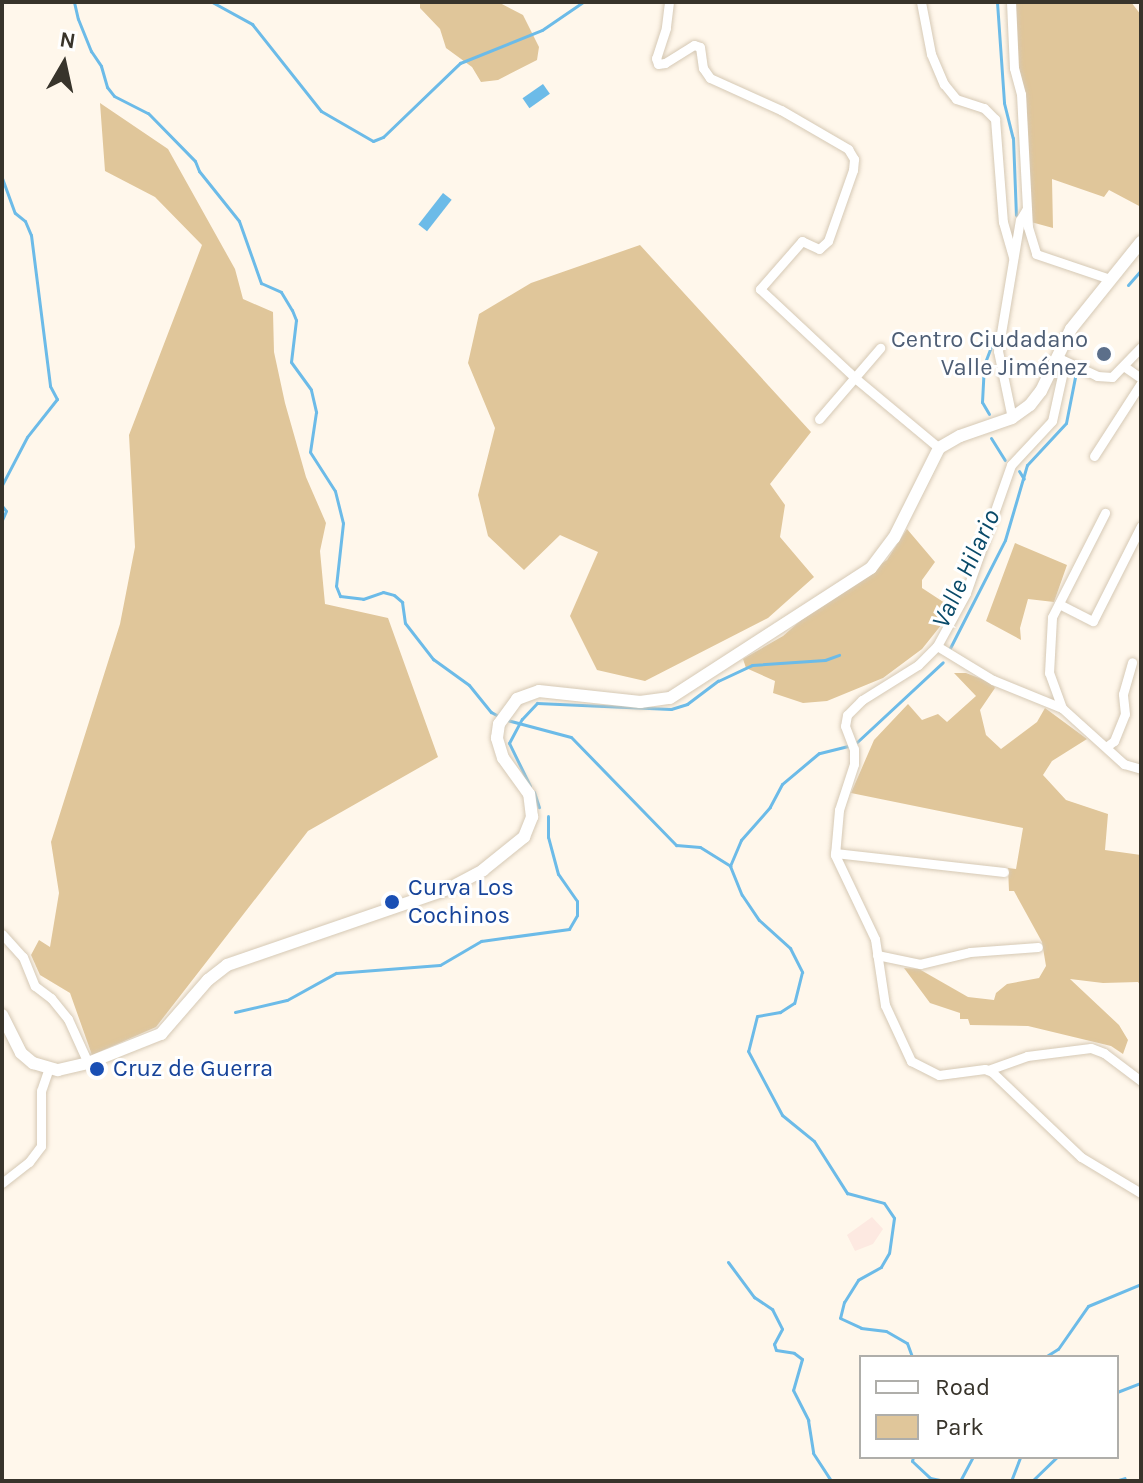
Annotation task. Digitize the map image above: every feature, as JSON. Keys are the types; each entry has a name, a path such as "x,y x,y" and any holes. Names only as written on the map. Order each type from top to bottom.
{"main road":[{"path":"2,1015 27,1059 49,1068 88,1063 161,1034 208,980 227,965 448,889 510,850 527,833 533,812 529,794 501,753 497,738 499,724 517,699 539,691 656,701 684,692 871,568 894,538 939,448 960,436 1012,418 1041,391 1061,359 1071,329 1141,242"}],"street":[{"path":"669,2 666,28 656,58 658,64 694,45 700,47 703,68 710,78 781,110 848,149 854,159 828,241 819,249 802,241 760,289 855,378 939,448"},
{"path":"921,2 931,54 944,84 956,99 984,108 995,119 1003,222 1013,258"},
{"path":"1011,2 1014,68 1021,94 1028,227 1039,257 1110,279"},
{"path":"1012,418 998,351 1020,220 1027,207"},
{"path":"1141,347 1118,374 1104,377 1061,359 1052,421 1011,465 966,593 937,646 918,665 862,700 847,715 845,726 854,749 854,764 839,810 835,853 875,939 885,1005 911,1061 939,1075 988,1070 1027,1056 1091,1048 1104,1053 1141,1081"},
{"path":"819,419 880,348"},
{"path":"1094,456 1141,381 1125,367"},
{"path":"1062,708 1049,673 1048,638 1059,604 1105,513"},
{"path":"1059,604 1093,621 1141,526"},
{"path":"937,646 993,680 1062,708 1124,764 1141,769"},
{"path":"1106,747 1114,741 1125,714 1123,694 1132,662"},
{"path":"835,853 1004,872"},
{"path":"2,934 23,957 29,978 68,1019 88,1063"},
{"path":"877,955 920,964 962,954 1038,947"},
{"path":"2,1183 29,1162 41,1146 41,1091 49,1068"},
{"path":"988,1070 1081,1157 1141,1193"}],"shaded area":[{"path":"872,1217 883,1229 873,1244 855,1251 847,1235"}],"green space":[{"path":"420,2 498,2 523,15 539,47 537,60 498,80 481,82 472,67 446,48 440,29 420,8"},
{"path":"1015,2 1131,2 1141,15 1141,207 1109,190 1104,197 1052,179 1053,228 1031,222 1026,96 1018,65"},
{"path":"100,103 168,149 235,269 243,299 273,312 274,352 285,403 306,477 326,523 320,551 325,604 388,618 438,757 308,831 156,1027 92,1055 70,993 40,975 31,955 39,940 50,947 59,893 51,842 120,624 135,547 129,435 202,245 155,197 105,171"},
{"path":"640,245 811,432 770,484 785,505 780,537 814,577 768,618 645,681 597,670 570,616 598,552 560,535 524,570 488,536 478,495 495,428 468,363 479,314 531,283"},
{"path":"907,529 935,562 922,580 922,588 954,609 922,649 883,678 827,701 803,703 773,693 775,681 746,668 743,659 783,636 815,608 887,560"},
{"path":"1015,543 1067,565 1054,602 1028,599 1020,628 1021,640 986,621"},
{"path":"954,673 966,673 992,683 995,688 980,710 986,735 1001,749 1037,722 1045,708 1087,739 1052,761 1043,775 1066,800 1108,814 1105,850 1141,855 1141,986 1138,982 1103,983 1070,979 1119,1025 1128,1040 1123,1054 1111,1046 1028,1026 970,1025 968,1019 960,1019 960,1013 930,1003 904,968 919,969 968,997 994,1000 996,993 1007,984 1039,978 1046,966 1042,942 1014,891 1009,891 1008,868 1016,869 1023,828 851,793 874,740 908,704 922,720 938,714 947,722 976,696"}],"water":[{"path":"543,84 550,94 529,108 523,98"},
{"path":"443,193 452,200 427,231 418,225"}],"waterway":[{"path":"74,2 78,19 101,66 107,87 114,96 148,113 195,161 199,171 239,221 261,283 281,292 292,310 296,320 291,362 311,390 316,412 310,452 335,491 343,523 336,586 340,596 363,599 383,592 394,595 402,602 405,623 433,659 469,685 491,712 500,717"},
{"path":"212,2 252,24 321,111 373,141 383,137 460,63 542,30 583,2"},
{"path":"997,2 1004,103 1013,138 1016,215"},
{"path":"2,178 15,213 25,221 31,235 50,386 57,399 27,437 2,485"},
{"name":"Valle Hilario","path":"1128,285 1141,270"},
{"path":"989,414 982,402 984,365 995,337"},
{"name":"Valle Hilario","path":"949,650 1005,540 1027,465 1066,423 1075,377"},
{"path":"991,438 1005,460"},
{"name":"Valle Hilario","path":"1019,471 1024,479"},
{"path":"2,506 6,511 2,520"},
{"path":"530,786 509,743 522,719 537,703 671,709 687,704 718,681 752,665 825,660 839,655"},
{"name":"Valle Hilario","path":"857,742 943,662"},
{"path":"507,720 571,737 676,845 700,847 730,866"},
{"name":"Valle Hilario","path":"848,746 819,753 782,784 770,807 741,840 730,866 742,895 759,920 790,948 802,972 794,1003 780,1012 757,1016 748,1051 782,1115 814,1141 847,1193 884,1203 894,1218 889,1253 881,1267 858,1280 844,1302 840,1318 861,1328 886,1331 907,1343 911,1355"},
{"path":"534,792 539,807"},
{"path":"235,1012 287,1000 336,973 440,965 481,941 569,929 577,915 577,901 558,874 548,837 548,816"},
{"path":"728,1262 754,1297 772,1309 782,1329 774,1344 776,1350 794,1353 802,1359 793,1390 808,1420 813,1453 831,1481"},
{"path":"1048,1355 1058,1349 1088,1306 1141,1284"},
{"path":"1119,1391 1141,1383"},
{"name":"Valle Hilario","path":"912,1459 930,1478 945,1481"},
{"path":"960,1481 972,1459"},
{"path":"1011,1481 1019,1459"},
{"path":"1032,1481 1055,1459"},
{"path":"1115,1481 1125,1478"}],"place":[{"name":"Centro Ciudadano Valle Jiménez","path":"1104,354"},
{"name":"Curva Los Cochinos","path":"392,902"},
{"name":"Cruz de Guerra","path":"97,1069"}]}
